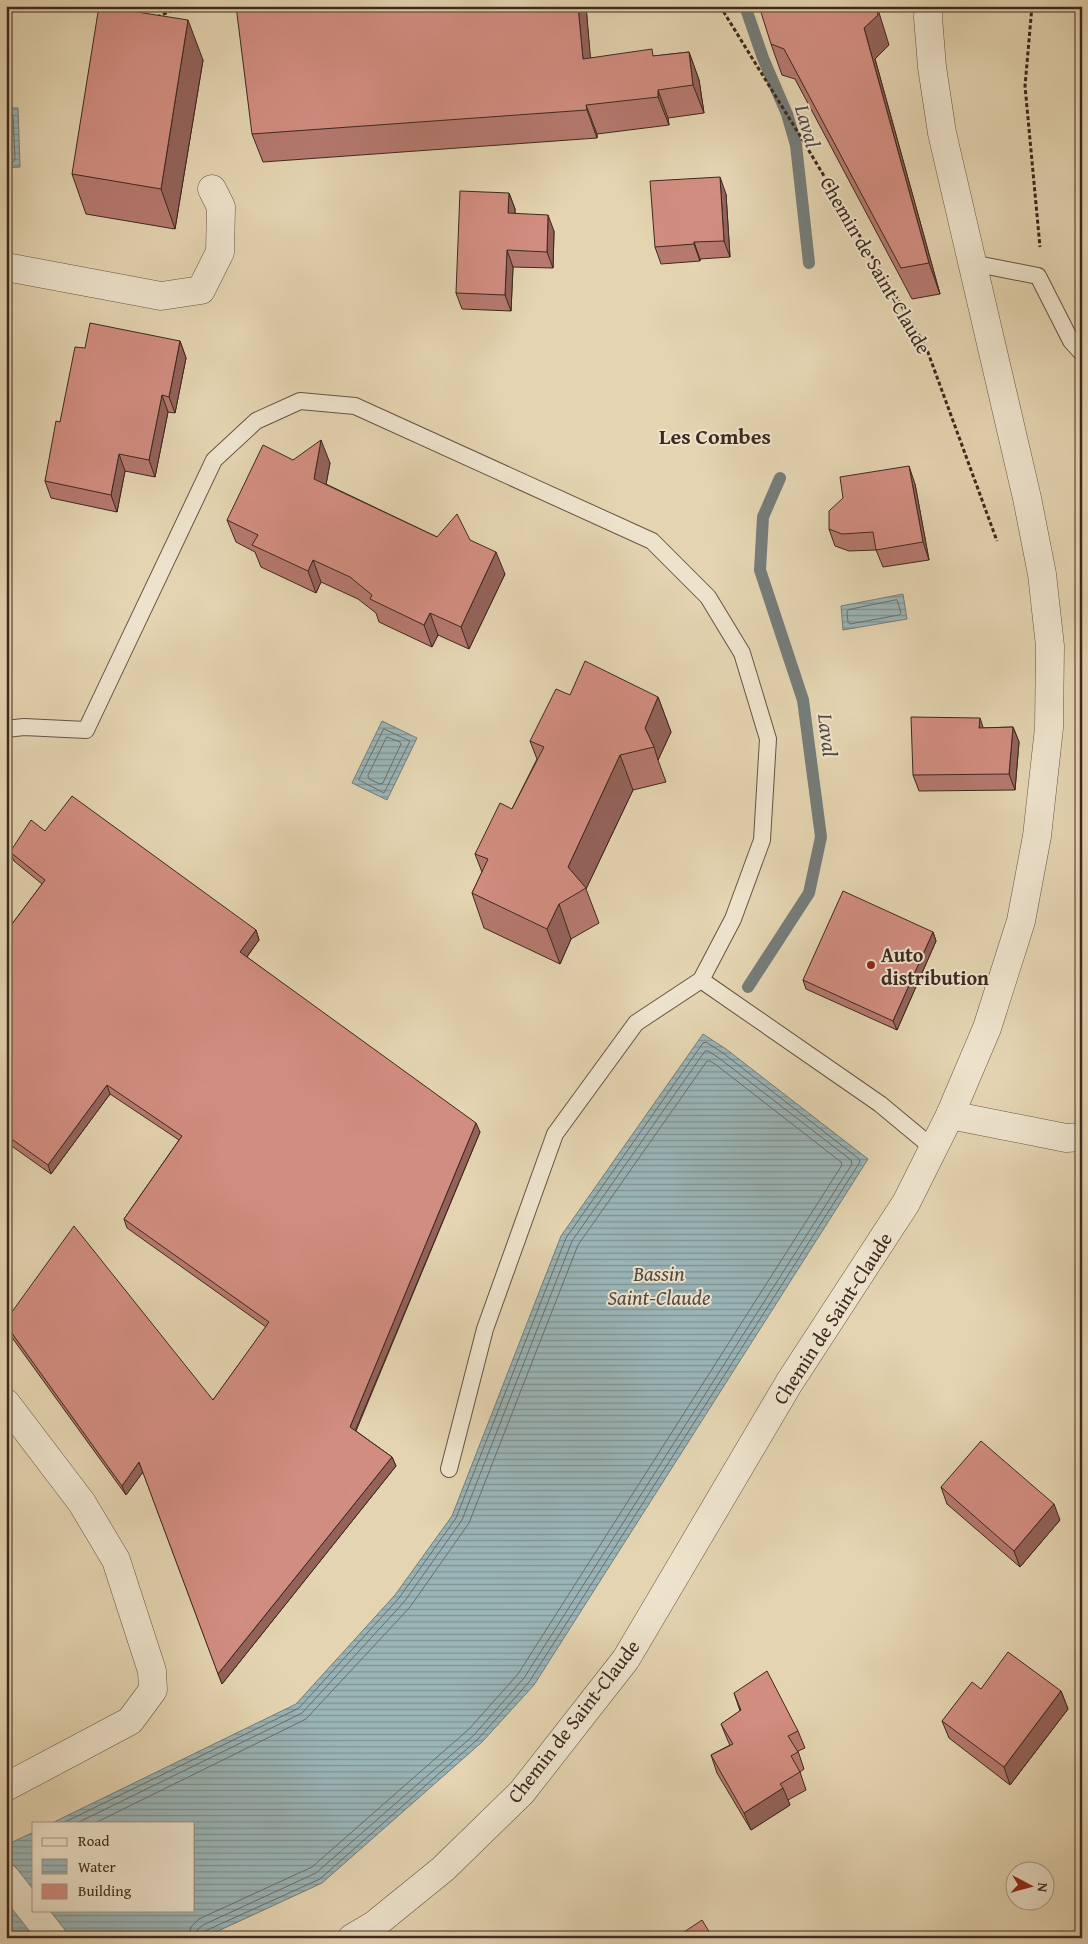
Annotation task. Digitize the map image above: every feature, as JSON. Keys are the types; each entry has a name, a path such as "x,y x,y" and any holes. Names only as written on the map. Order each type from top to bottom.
{"street":[{"name":"Chemin de Saint-Claude","path":"352,1938 374,1925 443,1869 522,1792 626,1659 789,1383 906,1203 950,1115 987,1028 1021,921 1037,836 1049,728 1050,646 1042,574 1027,498 942,133 932,67 928,18 929,6"},
{"path":"6,266 161,296 201,290 220,252 221,207 212,189"},
{"path":"950,1115 1066,1138 1082,1137"},
{"path":"6,1403 82,1503 116,1560 152,1671 153,1690 130,1721 6,1787"},
{"path":"6,1878 32,1911"},
{"path":"33,1912 53,1938"}],"lane":[{"path":"972,263 1038,276 1071,341 1082,353"},
{"path":"6,729 24,727 86,730 214,460 256,421 300,401 355,406 652,542 708,597 742,653 768,740 762,840 733,919 701,980 636,1023 555,1134 485,1329 449,1469"},
{"path":"701,980 880,1104 933,1148"}],"path":[{"path":"156,18 182,6"},
{"name":"Chemin de Saint-Claude","path":"720,6 799,134 926,348 1004,559 1042,574"},
{"path":"1032,6 1025,86 1041,240 1038,276"}],"water":[{"path":"6,108 18,108 20,167 6,168"},
{"path":"903,594 907,619 843,630 841,606"},
{"path":"382,721 417,738 387,800 352,783"},
{"name":"Bassin Saint-Claude","path":"703,1034 726,1049 868,1159 534,1685 482,1742 322,1883 203,1938 6,1938 6,1845 32,1833 32,1912 195,1912 195,1822 54,1822 296,1704 395,1595 452,1516 561,1236"}],"building":[{"path":"99,6 188,20 161,189 72,174"},
{"path":"236,6 578,6 583,59 652,49 653,56 689,52 693,85 658,90 658,97 586,105 587,110 252,134"},
{"path":"759,6 876,6 878,15 864,28 929,263 901,268 784,49 771,44"},
{"path":"720,177 724,241 694,242 694,244 655,247 650,181"},
{"path":"460,191 509,193 508,213 548,215 547,252 507,250 505,295 456,293"},
{"path":"90,323 180,341 169,397 162,395 149,460 119,454 111,495 45,481 56,421 60,422 75,347 85,348"},
{"path":"321,440 314,479 437,537 457,514 470,540 496,552 461,627 430,613 424,625 370,599 372,595 350,577 313,560 308,571 252,545 258,535 227,520 263,445 293,460"},
{"path":"909,466 923,542 876,550 873,532 842,534 829,529 829,511 843,498 840,477"},
{"path":"585,661 658,697 645,728 654,747 620,755 568,867 586,888 559,904 547,929 472,893 488,859 475,854 500,803 512,809 544,747 530,741 556,689 570,695"},
{"path":"911,717 980,718 979,728 1013,727 1009,774 913,775"},
{"path":"72,796 256,930 240,952 476,1123 350,1427 392,1457 218,1674 139,1462 122,1486 6,1325 6,1320 74,1226 213,1400 269,1322 124,1219 182,1136 107,1085 48,1165 6,1135 6,932 45,880 10,852 31,820 45,831"},
{"name":"Auto distribution","path":"843,891 933,932 893,1021 803,980"},
{"path":"981,1441 1054,1504 1014,1551 941,1487"},
{"path":"1008,1652 1061,1691 1004,1767 942,1721 972,1682 981,1689"},
{"path":"767,1671 798,1731 788,1736 798,1752 791,1756 800,1772 780,1784 783,1788 744,1813 711,1755 733,1744 721,1724 741,1710 734,1693"},
{"path":"702,1920 713,1938 675,1938"}],"waterway":[{"name":"Laval","path":"745,6 763,58 787,114 796,145 809,263"},
{"name":"Laval","path":"748,987 809,893 821,837 803,700 760,570 763,517 780,478"}],"place":[{"name":"Auto distribution","path":"871,965"}],"district":[{"name":"Les Combes","path":"715,436"}]}
